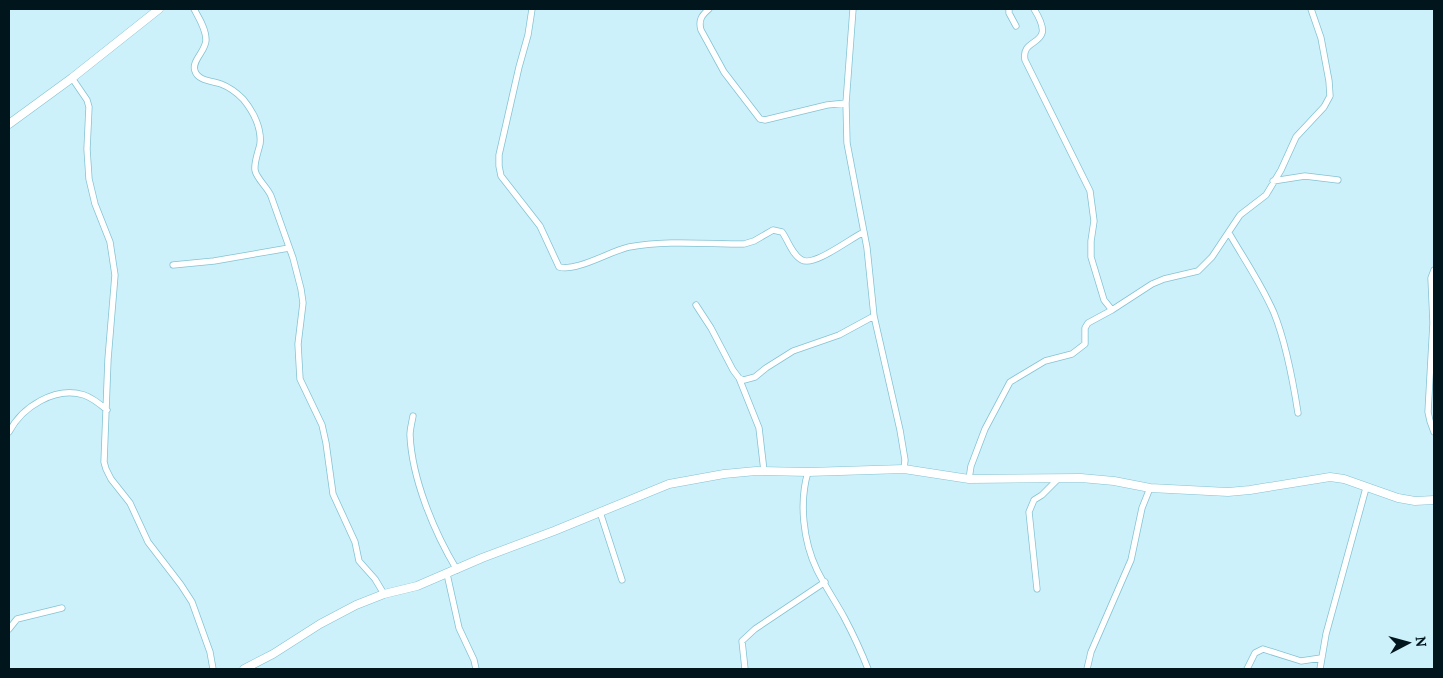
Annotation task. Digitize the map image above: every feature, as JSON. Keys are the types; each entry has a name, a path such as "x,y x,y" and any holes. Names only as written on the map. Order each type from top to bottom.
{"street":[{"path":"9,124 72,78 159,9"},
{"path":"194,9 202,24 206,42 204,50 196,62 195,73 200,78 231,89 243,100 258,126 260,134 255,169 256,175 267,187 271,196 298,274 303,303 298,344 300,379 322,425 333,494 355,542 359,561 375,579 384,594"},
{"path":"532,9 528,35 500,147 499,166 502,176 548,239 559,267 574,266 612,252 650,244 744,244 754,241 773,230 782,232 798,257 806,262 832,251 864,232"},
{"path":"709,9 699,23 701,30 724,72 760,119 765,120 827,105 846,103"},
{"path":"853,9 846,103 848,143 864,232 874,316 900,430 905,460 904,469"},
{"path":"1009,9 1009,13 1016,26"},
{"path":"1034,9 1041,22 1042,34 1039,40 1026,47 1024,53 1025,60 1090,191 1094,221 1091,241 1093,269 1104,300 1112,310"},
{"path":"969,479 971,466 985,429 1010,382 1045,360 1072,354 1081,348 1085,344 1085,328 1088,323 1152,284 1164,279 1198,271 1212,257 1246,209 1266,195 1281,170 1296,137 1324,107 1330,96 1321,38 1311,9"},
{"path":"72,78 90,107 87,148 89,180 110,242 115,275 108,359 104,462 106,469 130,503 148,542 192,602 210,652 213,669"},
{"path":"1273,181 1305,176 1338,180"},
{"path":"1229,233 1274,314 1292,376 1298,413"},
{"path":"173,265 214,261 289,248"},
{"path":"1434,270 1431,278 1433,323 1428,412 1434,432"},
{"path":"696,306 711,328 739,378 760,428 764,471"},
{"path":"739,378 749,380 792,351 839,334 874,316"},
{"path":"9,432 15,423 35,404 49,397 62,394 73,393 83,395 107,410"},
{"path":"413,416 410,434 415,466 426,508 457,570"},
{"path":"244,669 356,605 384,594 417,586 482,558 669,484 724,474 764,471 808,472 904,469 969,479 1081,478 1114,481 1150,488 1228,492 1330,477 1344,479 1398,498 1415,501 1434,500"},
{"path":"808,472 803,489 806,536 810,553 847,623 868,669"},
{"path":"1037,589 1029,512 1034,500 1042,495 1058,479"},
{"path":"1087,669 1091,652 1131,560 1142,508 1150,488"},
{"path":"1320,669 1321,658 1366,488"},
{"path":"600,512 622,580"},
{"path":"447,574 459,628 474,660 476,669"},
{"path":"745,669 742,641 755,629 825,582"},
{"path":"9,629 18,619 62,608"},
{"path":"1247,669 1256,653 1263,649 1301,661 1321,658"}]}
